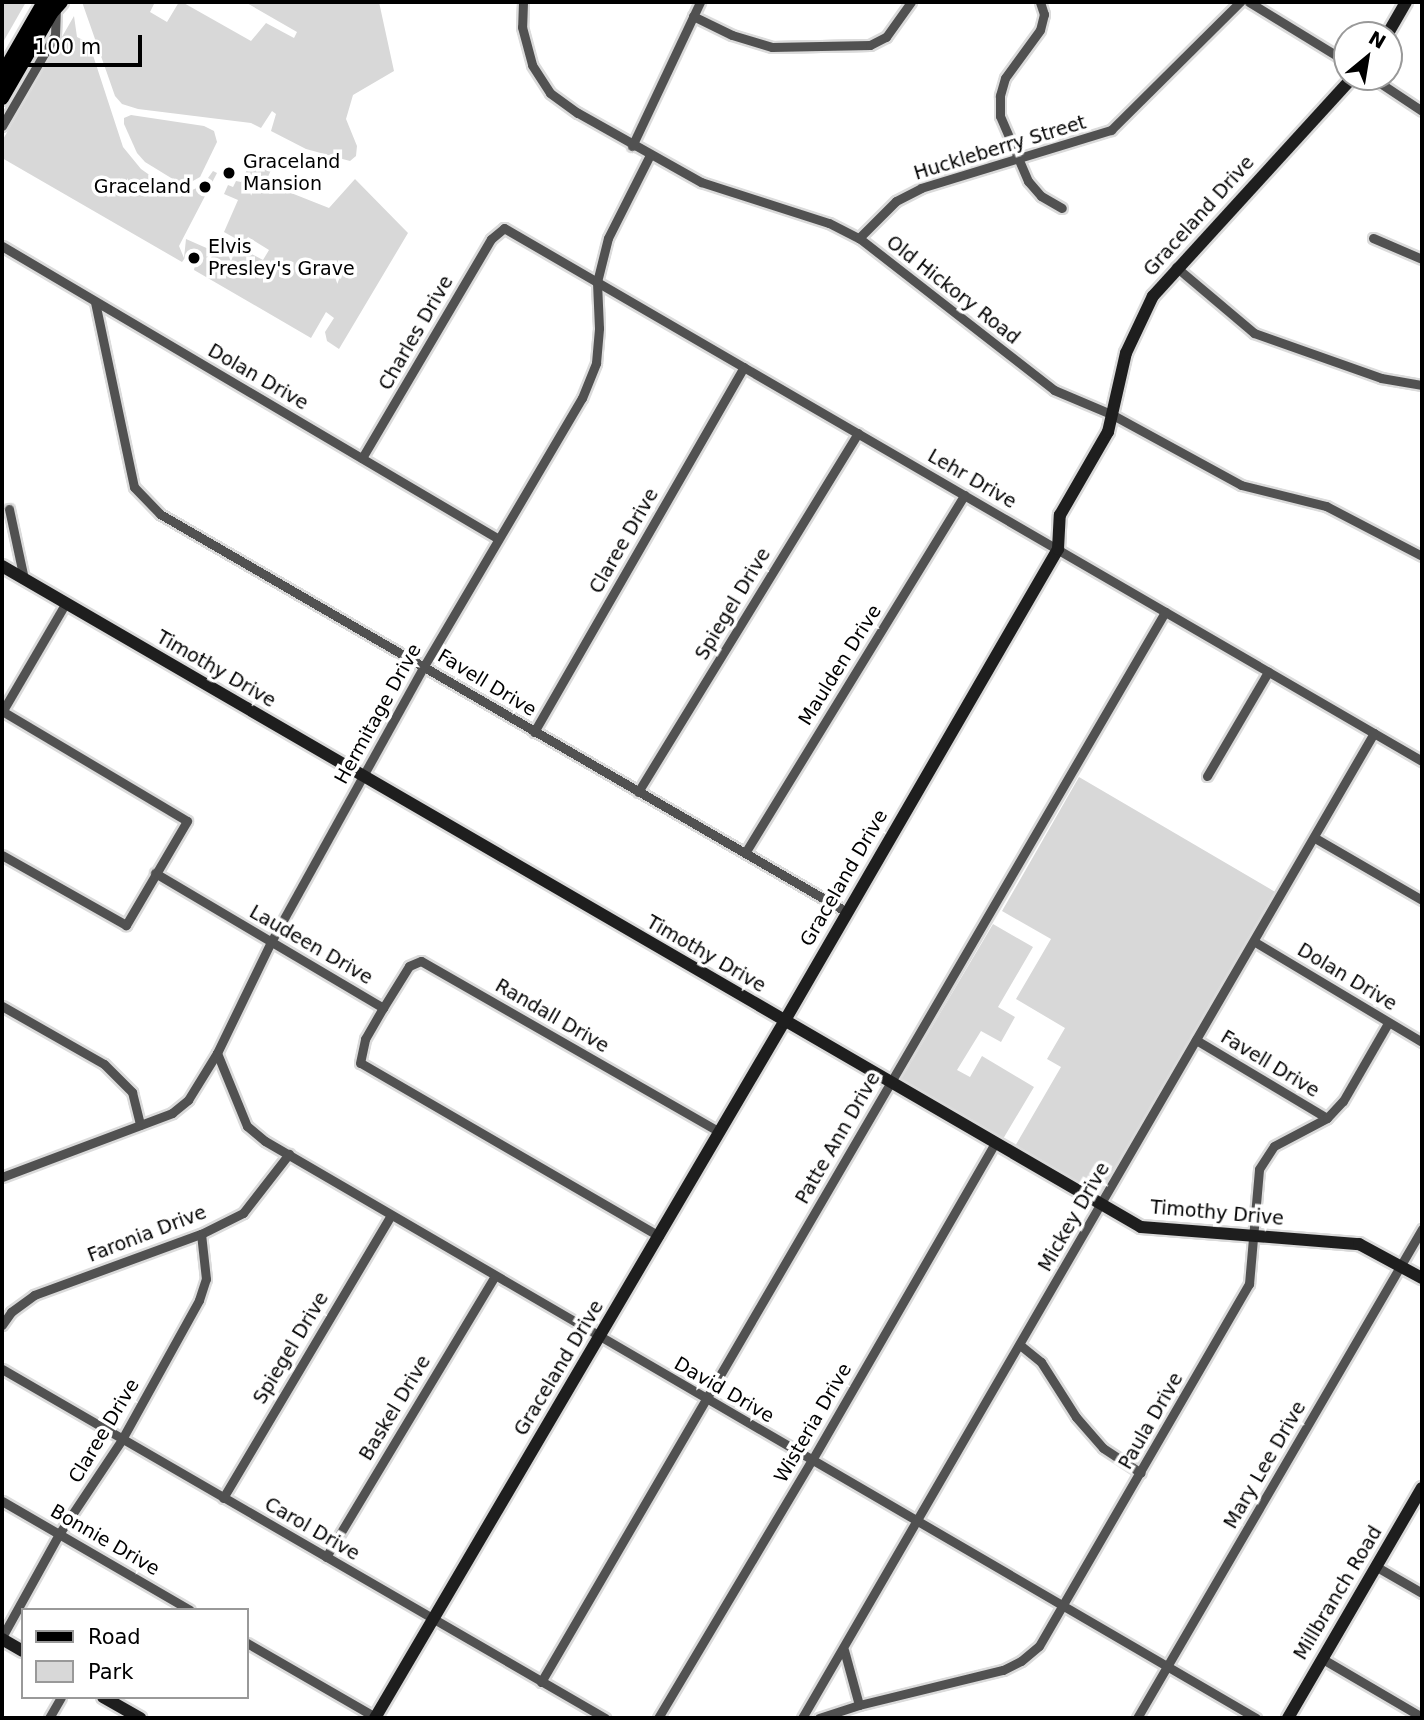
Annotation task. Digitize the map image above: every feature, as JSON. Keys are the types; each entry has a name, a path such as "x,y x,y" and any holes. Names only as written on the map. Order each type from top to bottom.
{"main road":[{"path":"2,75 54,5"},
{"path":"2,98 54,5"}],"street":[{"name":"Old Hickory Road","path":"523,2 522,27 532,65 550,93 632,146 701,182 829,223 859,238 1054,390 1111,414 1241,485 1326,506 1422,556"},
{"path":"632,146 700,2"},
{"path":"693,16 732,35 772,47 870,45 886,37 911,2"},
{"path":"1040,2 1044,14 1040,30 1005,78 1000,96 1000,116 1028,181 1041,196 1062,208"},
{"name":"Huckleberry Street","path":"859,238 896,201 921,188 1111,130 1240,2"},
{"path":"1249,2 1333,53"},
{"path":"1395,21 1406,2"},
{"path":"2,126 55,36 54,5"},
{"name":"Graceland Drive","path":"376,1718 432,1617 600,1337 1058,549 1060,515 1108,432 1126,352 1153,296 1176,267 1340,91"},
{"path":"1392,91 1422,111"},
{"name":"Hermitage Drive","path":"2,1177 172,1113 188,1101 217,1053 271,942 424,666 497,538 582,398 591,375 599,328 597,282 608,238 650,155"},
{"name":"Lehr Drive","path":"504,228 1422,761"},
{"name":"Charles Drive","path":"362,458 491,239 504,228"},
{"path":"1373,239 1422,259"},
{"name":"Dolan Drive","path":"2,246 497,538"},
{"path":"1176,267 1254,333 1381,378 1422,385"},
{"name":"Favell Drive","path":"95,302 134,487 160,514 847,912"},
{"name":"Claree Drive","path":"534,732 744,368"},
{"name":"Spiegel Drive","path":"638,792 858,433"},
{"name":"Maulden Drive","path":"745,853 964,495"},
{"path":"9,509 24,579"},
{"name":"Timothy Drive","path":"2,566 1141,1227 1359,1244 1422,1278"},
{"path":"2,855 126,925 187,821 2,711 65,604"},
{"name":"Patte Ann Drive","path":"541,1682 1165,612"},
{"path":"1207,775 1268,672"},
{"name":"Mickey Drive","path":"803,1718 1374,733"},
{"path":"1315,838 1422,900"},
{"name":"Laudeen Drive","path":"155,873 383,1008 365,1039 360,1063 659,1236"},
{"name":"Dolan Drive","path":"1255,942 1422,1042"},
{"name":"Randall Drive","path":"383,1008 409,966 421,961 720,1132"},
{"path":"2,1006 104,1064 132,1092 140,1125"},
{"name":"Paula Drive","path":"819,1718 859,1705 1003,1670 1021,1661 1039,1646 1249,1284 1259,1169 1274,1146 1327,1118 1343,1101 1388,1023"},
{"name":"Favell Drive","path":"1196,1040 1327,1118"},
{"name":"David Drive","path":"217,1053 247,1126 265,1141 390,1217 1256,1718"},
{"name":"Wisteria Drive","path":"657,1718 812,1460 995,1143"},
{"name":"Faronia Drive","path":"2,1325 11,1312 34,1295 201,1234 243,1213 289,1154"},
{"name":"Spiegel Drive","path":"223,1498 390,1217"},
{"name":"Mary Lee Drive","path":"1137,1718 1422,1228"},
{"name":"Claree Drive","path":"2,1638 59,1534 121,1441 199,1300 206,1279 201,1234"},
{"name":"Baskel Drive","path":"326,1557 494,1277"},
{"path":"1020,1345 1041,1362 1076,1417 1104,1448 1141,1473"},
{"name":"Carol Drive","path":"2,1369 121,1441 605,1718"},
{"name":"Millbranch Road","path":"1288,1718 1422,1488"},
{"name":"Bonnie Drive","path":"2,1501 187,1608"},
{"path":"1377,1567 1422,1593"},
{"path":"2,1638 21,1650"},
{"path":"248,1644 376,1718"},
{"path":"844,1650 859,1705"},
{"path":"1321,1658 1422,1717"},
{"path":"49,1718 60,1699"},
{"path":"107,1699 140,1718"}],"green space":[{"path":"2,2 26,2 2,44"},
{"path":"82,2 155,2 150,12 167,22 179,2 182,2 251,41 266,23 294,38 297,32 245,2 379,2 394,71 353,95 346,119 357,146 356,156 350,161 306,149 271,131 276,114 272,111 261,128 251,123 138,109 122,104 115,96"},
{"path":"74,16 77,37 89,43 123,147 141,169 165,186 190,191 203,185 213,171 217,173 179,246 184,258 186,239 211,250 207,258 210,259 223,239 263,260 269,250 248,237 242,246 238,244 240,241 224,232 238,200 224,194 228,185 233,187 236,181 241,182 251,162 271,170 267,179 281,189 329,208 355,179 408,233 339,349 327,341 325,332 334,318 326,312 311,338 194,270 195,264 185,258 182,262 2,158 2,141"},
{"path":"131,115 204,126 214,131 217,142 200,177 191,182 176,181 145,162 137,153 124,124 124,118"},
{"path":"1079,777 1277,893 1100,1197 1014,1148 1061,1067 1047,1059 1065,1028 1016,999 1051,939 1002,911"},
{"path":"993,924 1033,947 998,1007 1015,1017 1001,1042 981,1031 957,1070 970,1077 982,1056 1034,1087 1003,1139 901,1079"}],"place":[{"name":"Graceland Mansion","path":"229,173"},
{"name":"Graceland","path":"205,187"},
{"name":"Elvis Presley's Grave","path":"194,258"}]}
